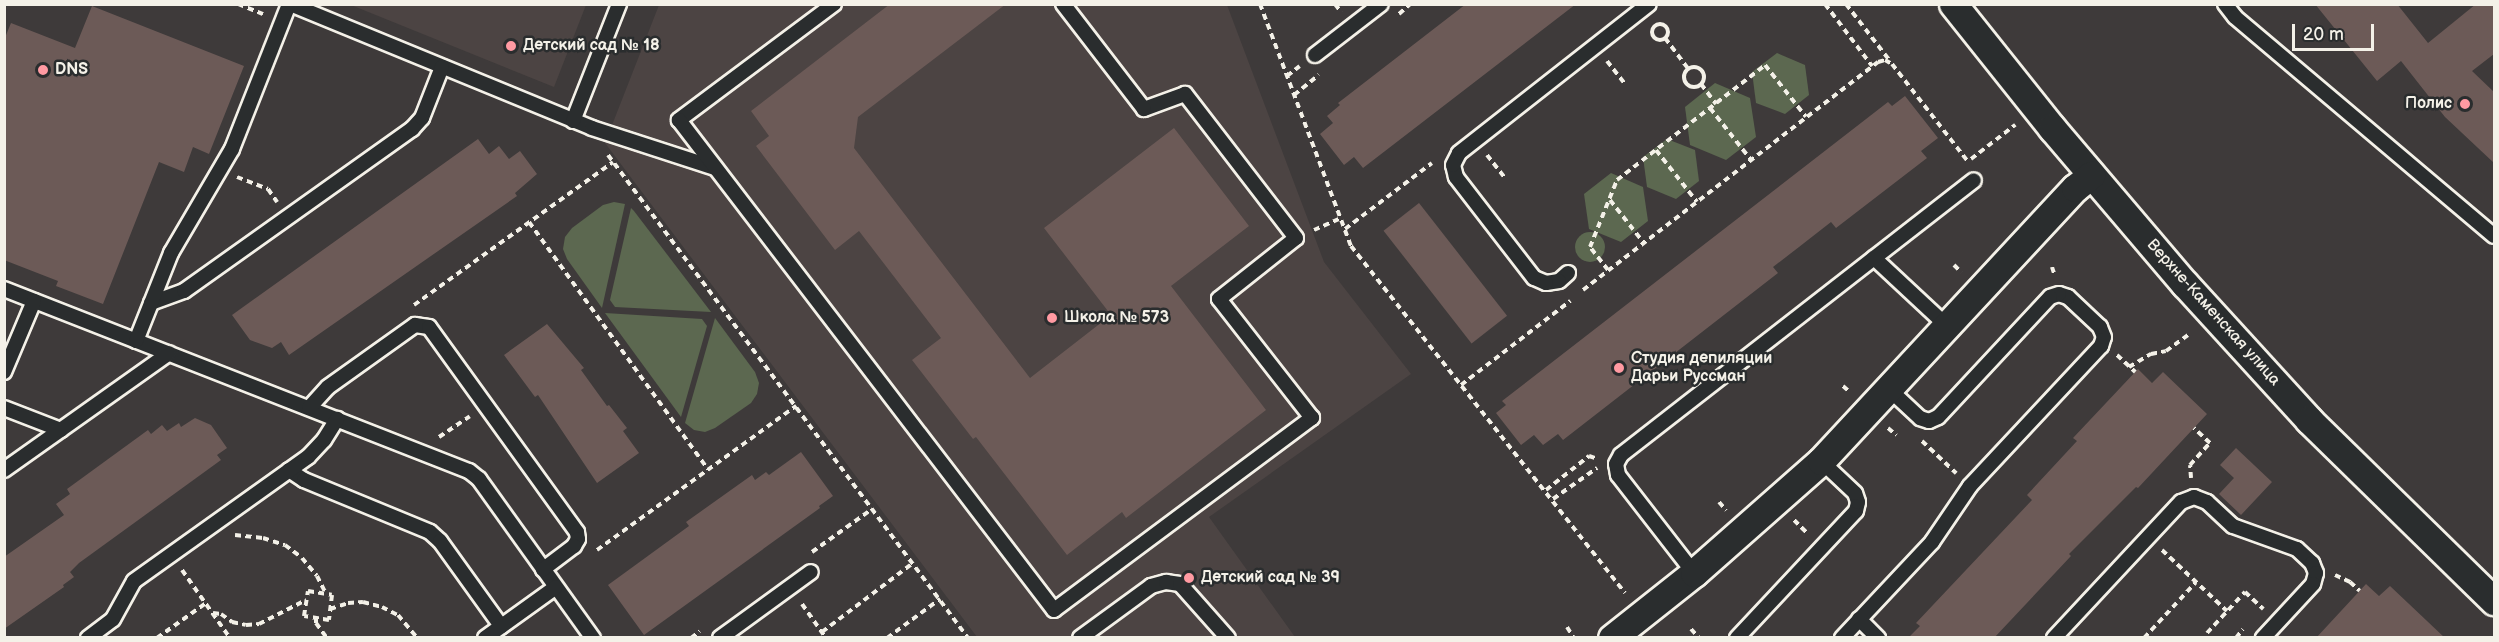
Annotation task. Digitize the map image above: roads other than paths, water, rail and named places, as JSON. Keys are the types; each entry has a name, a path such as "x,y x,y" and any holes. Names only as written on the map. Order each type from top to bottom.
{"street":[{"name":"Верхне-Каменская улица","path":"1953,4 2091,175 2185,284 2309,420 2494,601"},
{"path":"1612,638 1694,573 1821,461 2075,188 2091,175"}],"lane":[{"path":"136,341 171,253 232,149 290,4 573,121 715,168"},
{"path":"573,121 619,4"},
{"path":"834,4 679,120 1054,610 1312,418 1219,299 1296,238 1185,94 1144,109 1063,4"},
{"path":"1315,55 1381,4"},
{"path":"1568,273 1558,281 1546,283 1534,278 1456,177 1453,165 1459,153 1649,4"},
{"path":"2225,4 2235,17 2494,236"},
{"path":"151,303 184,291 412,129 422,118 442,67"},
{"path":"1694,573 1618,476 1616,464 1621,455 1974,180"},
{"path":"1874,258 1947,326"},
{"path":"4,289 469,471 479,479 592,638"},
{"path":"1842,638 1932,542 1970,486 2101,346 2104,336 2100,327 2068,297 2059,294 2050,297 1938,417 1929,421 1920,418 1889,389"},
{"path":"4,372 34,301"},
{"path":"309,408 328,387 415,325 422,324 429,327 577,532 578,539 574,546 543,569"},
{"path":"4,470 169,353"},
{"path":"4,408 61,430"},
{"path":"88,638 113,619 134,581 289,470 324,440 337,419"},
{"path":"1737,638 1856,511 1858,502 1856,493 1821,461"},
{"path":"289,470 304,480 430,532 440,540 501,626"},
{"path":"2054,638 2181,502 2194,497 2207,502 2233,526 2297,549 2312,563 2316,573 2313,584 2263,638"},
{"path":"720,638 811,572"},
{"path":"1080,638 1151,586 1167,582 1180,584 1228,638"},
{"path":"485,638 556,587"},
{"path":"1859,619 1878,638"}],"place":[{"name":"Детский сад № 18","path":"511,46"},
{"name":"DNS","path":"43,70"},
{"name":"Полис","path":"2465,104"},
{"name":"Школа № 573","path":"1052,318"},
{"name":"Студия депиляции Дарьи Руссман","path":"1619,368"},
{"name":"Детский сад № 39","path":"1189,578"}]}
